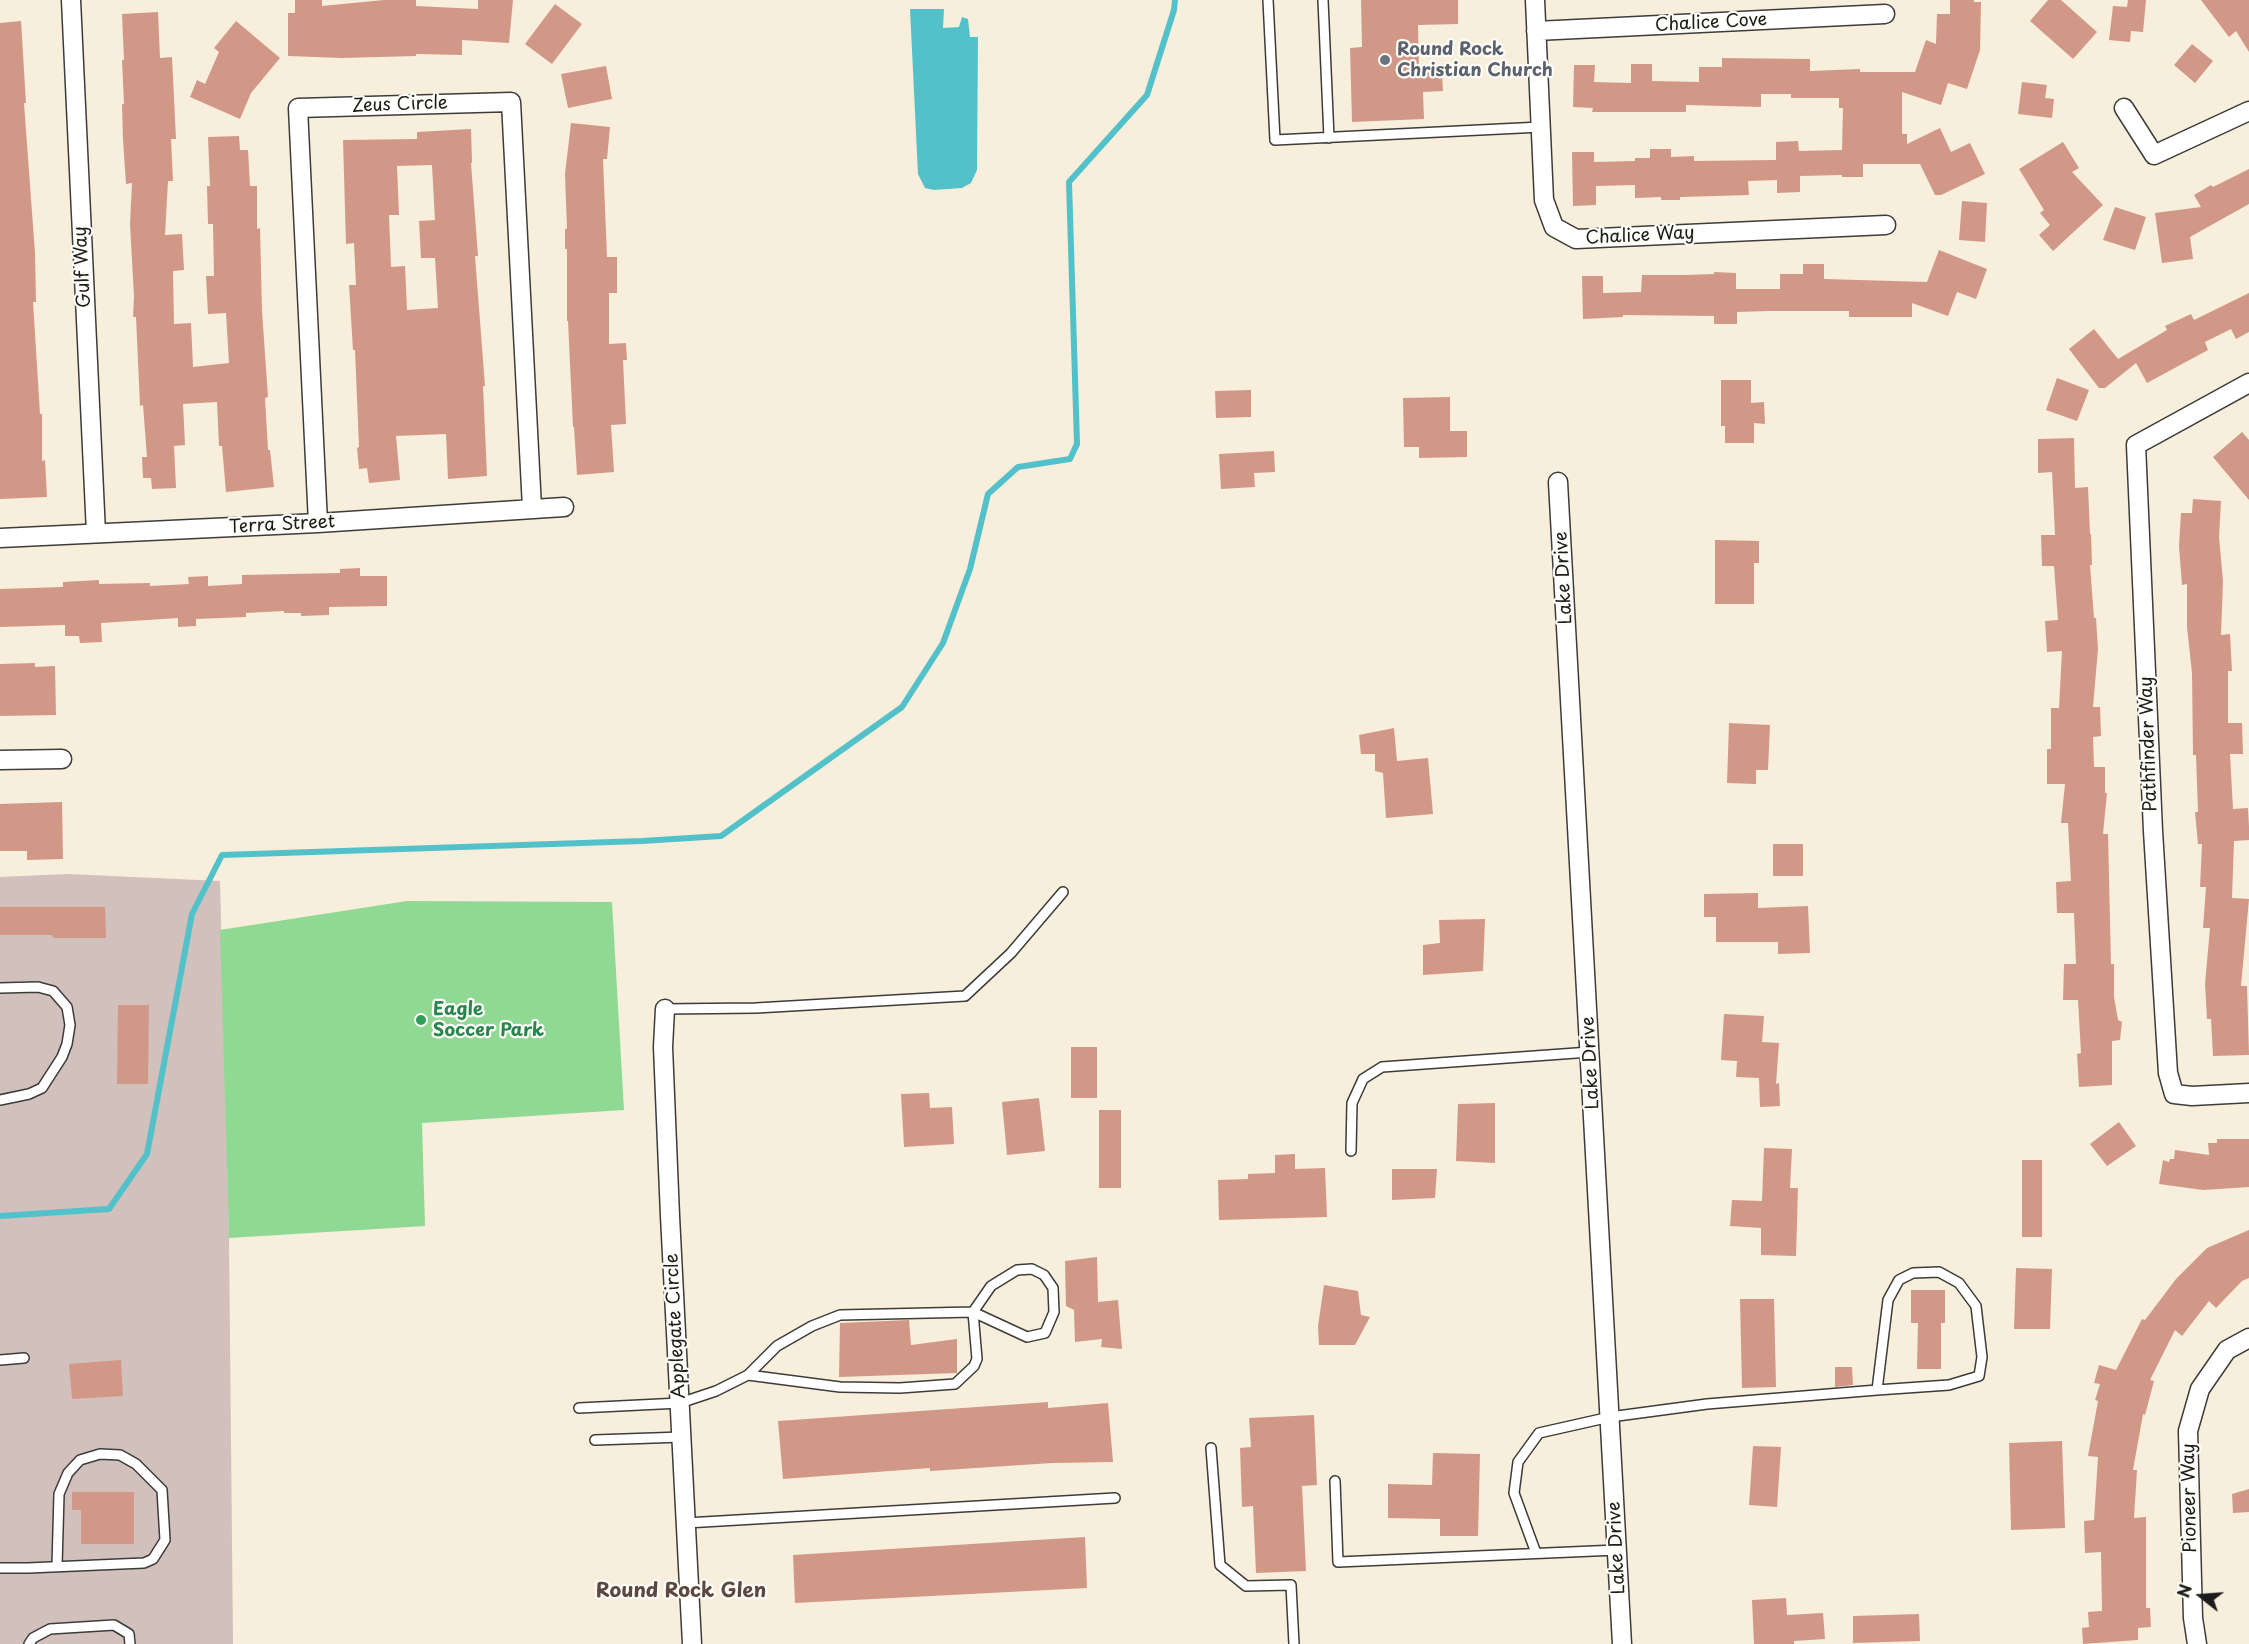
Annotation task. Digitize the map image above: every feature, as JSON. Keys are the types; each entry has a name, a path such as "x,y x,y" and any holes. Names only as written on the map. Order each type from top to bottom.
{"street":[{"name":"Gulf Way","path":"71,0 96,533"},
{"name":"Chalice Way","path":"1535,0 1544,200 1554,226 1576,239 1886,225"},
{"name":"Chalice Cove","path":"1536,31 1884,14"},
{"name":"Zeus Circle","path":"318,523 298,108 511,102 532,508"},
{"path":"2124,108 2154,155 2249,111"},
{"name":"Pathfinder Way","path":"2249,383 2136,444 2152,820 2168,1073 2174,1094 2192,1096 2249,1093"},
{"name":"Lake Drive","path":"1558,482 1622,1644"},
{"name":"Terra Street","path":"0,538 318,523 564,507"},
{"path":"0,760 62,759"},
{"name":"Applegate Circle","path":"665,1009 663,1047 692,1644"},
{"name":"Pioneer Way","path":"2197,1644 2193,1618 2188,1431 2200,1389 2227,1350 2249,1338"}],"lane":[{"path":"1268,0 1275,140 1541,128"},
{"path":"1323,0 1329,138"},
{"path":"665,1009 756,1008 965,996 1011,953 1063,892"},
{"path":"0,988 38,987 53,992 67,1006 70,1025 63,1057 42,1088 29,1094 0,1100"},
{"path":"1350,1151 1352,1102 1363,1079 1383,1067 1590,1052"},
{"path":"579,1408 680,1403 716,1391 748,1375 777,1347 812,1326 840,1315 973,1312 1027,1337 1045,1333 1054,1312 1053,1288 1044,1275 1032,1269 1017,1270 991,1286 973,1312 977,1359 974,1366 955,1384 900,1388 840,1387 748,1375"},
{"path":"1536,1553 1514,1493 1518,1462 1539,1433 1610,1417 1707,1404 1949,1385 1978,1376 1982,1357 1976,1306 1959,1283 1939,1272 1913,1273 1899,1280 1888,1300 1877,1390"},
{"path":"0,1360 24,1358"},
{"path":"595,1440 681,1437"},
{"path":"1211,1448 1220,1565 1246,1586 1291,1585 1294,1644"},
{"path":"0,1569 144,1563 153,1559 165,1540 162,1490 135,1464 120,1455 100,1454 80,1460 68,1473 59,1494 57,1566"},
{"path":"1335,1481 1338,1562 1617,1550"},
{"path":"686,1523 1115,1498"},
{"path":"29,1644 33,1638 50,1629 114,1625 129,1634 130,1644"}],"shaded area":[{"path":"68,874 220,881 229,1238 233,1644 0,1644 0,877"}],"green space":[{"name":"Eagle Soccer Park","path":"407,901 612,902 624,1110 422,1123 425,1226 229,1238 220,930"}],"water":[{"path":"910,9 944,9 943,28 959,27 962,17 968,19 970,37 978,37 977,170 971,183 962,188 934,190 925,188 918,174"}],"building":[{"path":"295,0 322,0 322,6 384,0 416,0 416,6 478,9 478,0 513,0 509,43 462,40 462,55 416,54 416,56 342,58 288,56 288,13 295,13"},
{"name":"Round Rock Christian Church","path":"1361,0 1458,0 1458,24 1418,25 1419,72 1442,72 1443,91 1423,92 1424,119 1352,122 1350,48 1362,47"},
{"path":"1950,0 1981,2 1980,50 1967,89 1948,83 1941,105 1902,92 1902,134 1907,134 1907,144 1940,128 1951,152 1970,143 1985,174 1941,195 1935,195 1920,164 1863,164 1863,177 1800,176 1800,192 1777,193 1777,180 1748,181 1749,195 1680,197 1680,200 1661,200 1661,197 1635,198 1635,185 1596,186 1596,205 1573,206 1572,152 1594,152 1594,162 1635,161 1635,158 1650,158 1650,149 1671,149 1671,157 1694,156 1694,161 1776,160 1776,142 1798,141 1799,151 1842,150 1843,108 1839,108 1839,98 1791,98 1791,94 1761,94 1761,107 1686,105 1686,112 1592,112 1593,108 1573,107 1574,65 1595,65 1594,82 1631,83 1631,64 1652,64 1652,81 1699,82 1699,67 1722,67 1722,58 1810,59 1810,71 1860,69 1860,72 1915,72 1926,40 1936,44 1937,14 1950,14"},
{"path":"2048,0 2061,0 2097,32 2073,59 2030,21"},
{"path":"2128,0 2146,0 2143,32 2131,31 2130,42 2109,40 2113,6 2127,7"},
{"path":"2201,0 2249,0 2249,52 2236,31 2229,37"},
{"path":"555,4 582,24 552,64 525,44"},
{"path":"158,12 160,58 172,57 176,139 171,139 173,181 168,181 165,235 182,234 184,270 173,271 174,324 191,323 193,367 229,363 226,313 208,314 206,276 214,276 213,224 208,224 207,186 210,186 208,137 239,136 240,150 248,150 250,186 257,186 257,229 260,228 262,311 268,397 265,398 268,450 270,450 274,487 226,492 222,446 219,446 217,402 183,404 185,445 174,446 176,488 152,489 151,478 143,478 142,457 147,457 143,405 140,406 136,317 133,317 130,224 132,183 126,184 123,140 122,14"},
{"path":"21,21 26,103 24,103 35,253 36,302 33,302 40,414 42,414 42,461 45,460 47,497 0,499 0,23"},
{"path":"236,21 280,58 251,93 240,119 190,97 197,80 205,84 219,52 214,48"},
{"path":"2192,44 2213,61 2195,83 2174,65"},
{"path":"606,66 612,99 568,108 561,74"},
{"path":"2022,82 2047,85 2045,98 2054,99 2052,118 2018,114"},
{"path":"571,123 610,127 607,159 603,159 607,257 617,257 617,293 609,293 609,344 626,343 627,360 623,360 626,424 611,425 614,472 577,475 567,321 567,249 565,249 565,229 567,229 565,174"},
{"path":"471,129 471,163 478,256 475,256 485,386 483,386 487,476 448,479 446,434 396,436 400,480 369,483 367,468 359,469 357,448 359,447 355,350 353,350 349,285 356,285 354,243 346,244 343,140 417,139 417,132","holes":["432,165 435,220 419,221 421,258 435,258 438,308 407,310 405,266 391,267 389,215 399,215 397,166"]},
{"path":"2063,142 2079,168 2072,172 2103,205 2053,251 2039,235 2050,225 2040,213 2044,210 2019,169"},
{"path":"2249,169 2249,204 2190,237 2193,259 2162,263 2155,213 2201,207 2194,195"},
{"path":"1962,201 1987,203 1985,242 1959,240"},
{"path":"2115,207 2146,217 2135,250 2103,240"},
{"path":"1939,250 1987,269 1976,299 1957,292 1948,316 1912,303 1912,317 1849,317 1849,311 1769,311 1737,312 1737,324 1714,324 1714,316 1623,315 1623,317 1583,319 1582,276 1603,276 1603,293 1641,292 1642,275 1714,274 1714,272 1736,273 1736,289 1780,289 1780,274 1803,274 1803,264 1824,264 1824,279 1927,282"},
{"path":"2249,293 2249,332 2236,339 2231,329 2205,342 2208,350 2147,383 2136,363 2105,388 2099,388 2069,349 2094,329 2118,359 2167,330 2165,326 2191,314 2194,320"},
{"path":"2057,378 2089,390 2077,421 2046,410"},
{"path":"1721,380 1751,380 1751,403 1764,402 1765,424 1754,423 1754,443 1725,443 1725,426 1721,426"},
{"path":"1251,390 1251,417 1216,418 1215,391"},
{"path":"1450,397 1450,431 1467,431 1467,457 1419,458 1419,447 1404,447 1403,398"},
{"path":"2242,432 2249,440 2249,500 2213,457"},
{"path":"2074,438 2075,488 2088,487 2092,565 2090,565 2098,649 2093,707 2100,707 2101,736 2093,737 2094,767 2105,767 2105,793 2107,793 2103,834 2108,834 2111,964 2114,964 2114,997 2118,1020 2122,1022 2120,1040 2112,1041 2112,1085 2079,1087 2077,1054 2081,1053 2078,1000 2063,1000 2064,964 2076,964 2074,913 2057,913 2056,882 2071,881 2068,823 2061,823 2065,784 2047,784 2047,749 2051,749 2051,708 2059,708 2062,651 2047,652 2045,621 2058,620 2054,566 2042,566 2041,535 2055,535 2052,472 2038,473 2038,439"},
{"path":"1274,451 1275,472 1254,473 1255,487 1221,489 1219,454"},
{"path":"2193,499 2221,501 2219,537 2223,581 2221,635 2230,634 2232,671 2228,671 2228,723 2242,723 2243,754 2230,754 2233,809 2248,808 2249,827 2249,840 2234,841 2232,898 2249,899 2241,986 2247,986 2249,1055 2213,1056 2211,1019 2207,1019 2205,984 2210,928 2203,928 2206,887 2200,887 2202,844 2198,844 2195,812 2198,812 2196,755 2193,755 2192,673 2187,627 2187,584 2182,585 2179,546 2181,513 2192,513"},
{"path":"1715,540 1759,541 1759,563 1754,563 1754,604 1715,604"},
{"path":"360,568 360,576 387,576 387,606 329,607 329,615 301,616 301,613 284,613 284,611 246,613 246,617 196,619 196,626 178,627 178,618 101,623 102,642 80,643 79,636 65,636 65,625 0,627 0,589 63,587 63,582 99,580 99,584 150,583 150,586 189,584 188,577 208,576 208,586 242,584 242,575 340,573 340,569"},
{"path":"35,663 35,667 55,666 56,715 0,716 0,664"},
{"path":"1729,723 1770,725 1768,770 1756,770 1756,784 1727,783"},
{"path":"1394,728 1397,761 1428,758 1433,814 1386,818 1383,773 1375,771 1375,754 1361,754 1359,735"},
{"path":"62,802 63,859 27,860 27,851 0,851 0,804"},
{"path":"1773,844 1803,844 1803,876 1773,876"},
{"path":"1758,893 1758,908 1808,906 1810,953 1778,954 1778,942 1716,942 1716,917 1704,917 1704,894"},
{"path":"0,907 105,907 106,938 0,935"},
{"path":"1485,919 1483,971 1423,975 1423,945 1440,943 1439,920"},
{"path":"118,1005 149,1005 148,1084 117,1084"},
{"path":"1724,1014 1764,1016 1762,1042 1779,1043 1776,1084 1779,1083 1780,1106 1760,1107 1759,1078 1736,1077 1737,1061 1721,1060"},
{"path":"1071,1047 1097,1047 1097,1098 1071,1098"},
{"path":"929,1093 930,1108 952,1107 954,1144 904,1147 901,1094"},
{"path":"1039,1098 1045,1151 1007,1155 1002,1102"},
{"path":"1495,1103 1495,1163 1456,1161 1458,1104"},
{"path":"1099,1110 1121,1110 1121,1188 1099,1188"},
{"path":"2119,1122 2136,1146 2107,1166 2090,1144"},
{"path":"2217,1139 2249,1139 2249,1187 2203,1190 2159,1184 2163,1160 2169,1162 2170,1159 2174,1159 2175,1150 2209,1155 2208,1143 2217,1143"},
{"path":"1764,1148 1792,1149 1790,1188 1798,1188 1796,1256 1761,1255 1761,1228 1730,1226 1732,1200 1762,1201"},
{"path":"1295,1154 1295,1169 1325,1168 1327,1217 1219,1220 1218,1180 1248,1179 1248,1174 1275,1173 1275,1155"},
{"path":"2022,1160 2042,1160 2042,1237 2022,1237"},
{"path":"1392,1169 1437,1169 1435,1198 1392,1200"},
{"path":"2249,1230 2249,1278 2242,1281 2216,1308 2209,1301 2182,1336 2175,1330 2150,1380 2154,1381 2145,1415 2143,1414 2133,1470 2137,1470 2134,1518 2146,1517 2146,1608 2150,1608 2151,1627 2138,1628 2138,1640 2083,1644 2082,1628 2089,1627 2088,1612 2102,1611 2101,1552 2085,1553 2084,1521 2094,1520 2098,1457 2088,1456 2098,1401 2095,1400 2100,1384 2094,1383 2099,1365 2116,1370 2142,1319 2145,1320 2176,1279 2207,1248"},
{"path":"1097,1257 1098,1302 1118,1300 1122,1349 1101,1347 1102,1339 1075,1342 1074,1310 1066,1306 1065,1261"},
{"path":"2016,1268 2052,1269 2050,1329 2014,1329"},
{"path":"1324,1285 1358,1291 1361,1315 1370,1317 1355,1345 1319,1345 1318,1326"},
{"path":"1911,1290 1945,1290 1945,1323 1941,1323 1941,1369 1917,1369 1918,1323 1911,1323"},
{"path":"1740,1299 1774,1299 1776,1387 1742,1388"},
{"path":"909,1320 911,1345 957,1339 957,1373 839,1377 840,1323"},
{"path":"121,1360 123,1396 72,1399 69,1364"},
{"path":"1835,1367 1852,1367 1853,1385 1835,1387"},
{"path":"1048,1402 1048,1408 1108,1403 1113,1462 1052,1463 930,1471 930,1468 783,1479 778,1421"},
{"path":"1314,1415 1317,1485 1302,1486 1306,1571 1256,1573 1253,1506 1242,1507 1240,1448 1251,1447 1249,1418"},
{"path":"2062,1441 2065,1528 2011,1530 2009,1443"},
{"path":"1753,1446 1781,1447 1777,1507 1749,1505"},
{"path":"1433,1453 1480,1454 1478,1536 1440,1536 1440,1519 1388,1518 1388,1484 1432,1485"},
{"path":"2249,1489 2249,1512 2233,1513 2232,1494"},
{"path":"72,1492 134,1492 134,1544 81,1544 81,1510 72,1510"},
{"path":"1085,1537 1087,1588 795,1603 793,1555"},
{"path":"1786,1598 1787,1615 1823,1613 1825,1639 1794,1641 1794,1644 1754,1644 1752,1600"},
{"path":"1919,1614 1920,1641 1853,1643 1853,1616"}],"waterway":[{"path":"0,1216 109,1209 147,1154 192,914 222,855 642,841 721,836 902,707 943,643 970,569 988,494 1018,467 1070,459 1077,444 1069,182 1147,95 1174,10 1175,0"}],"place":[{"name":"Round Rock Christian Church","path":"1385,60"},
{"name":"Eagle Soccer Park","path":"421,1020"}],"district":[{"name":"Round Rock Glen","path":"681,1591"}]}
